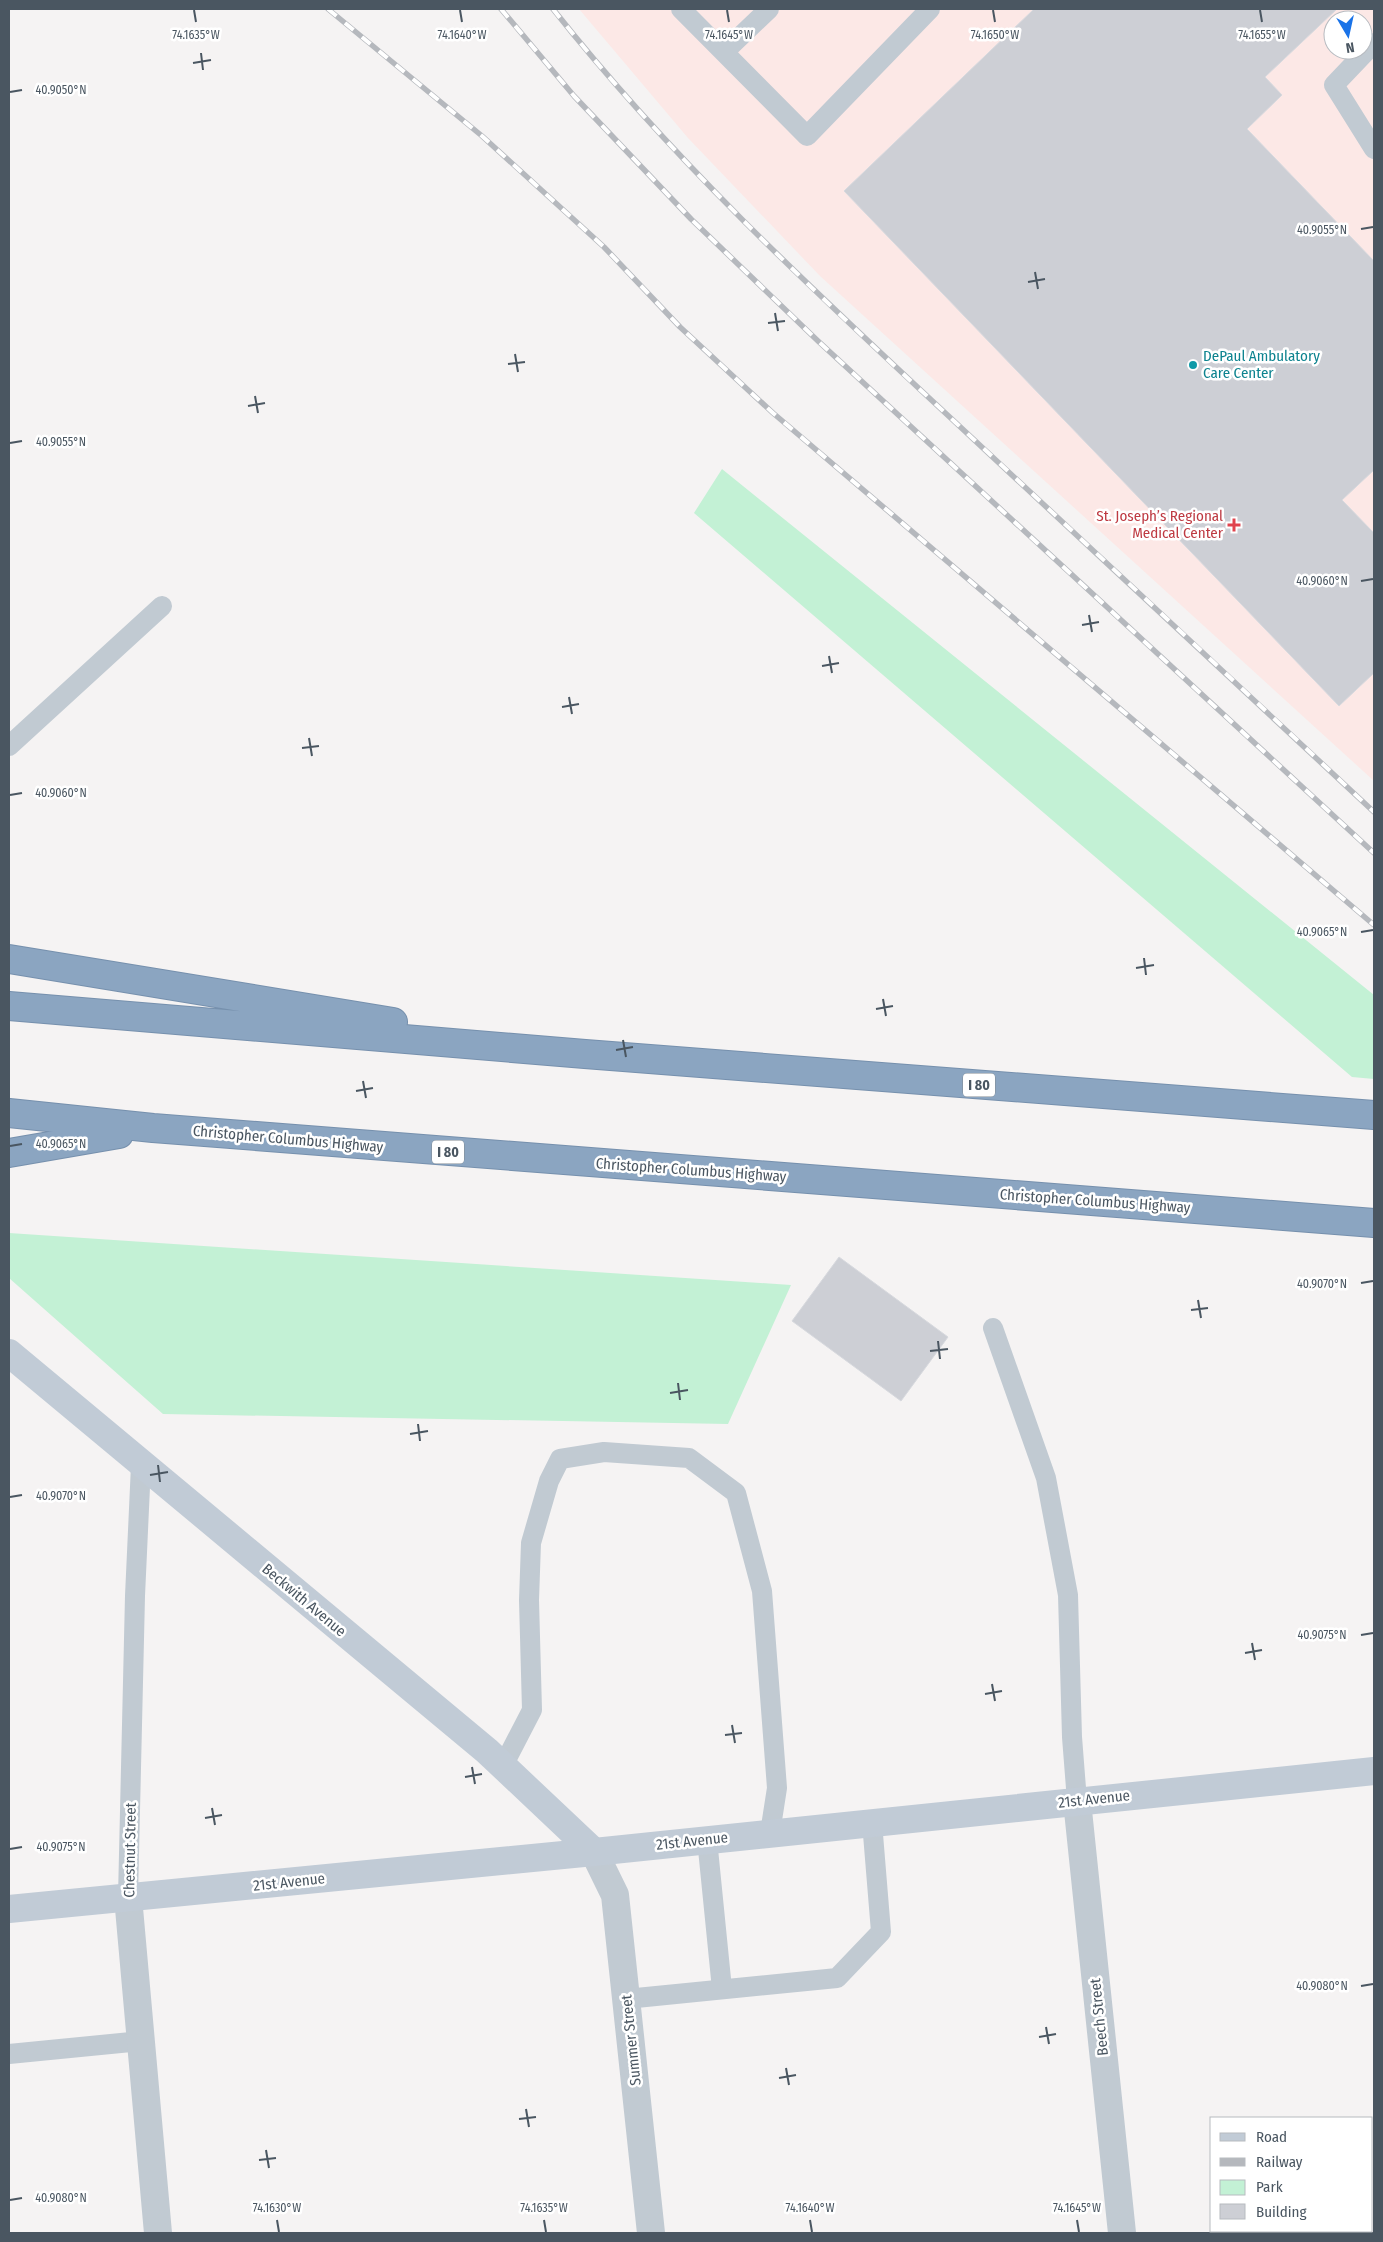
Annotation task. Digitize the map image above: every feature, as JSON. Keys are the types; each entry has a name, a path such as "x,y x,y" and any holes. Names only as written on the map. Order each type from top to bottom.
{"highway":[{"path":"9,958 585,1054"},
{"name":"I 80","path":"9,1006 585,1054 1374,1115"},
{"name":"Christopher Columbus Highway","path":"9,1113 153,1128 1374,1223"},
{"path":"9,1153 153,1128"}],"street":[{"name":"Beckwith Avenue","path":"9,1353 141,1465 487,1751 502,1768 594,1852"},
{"name":"21st Avenue","path":"9,1909 594,1852 1374,1771"},
{"name":"Beech Street","path":"1077,1801 1122,2233"},
{"name":"Summer Street","path":"594,1852 615,1895 652,2233"},
{"name":"Chestnut Street","path":"128,1897 158,2233"}],"lane":[{"path":"681,9 807,136 930,9"},
{"path":"724,52 769,9"},
{"path":"1374,43 1334,84 1374,149"},
{"path":"9,746 162,606"},
{"path":"993,1328 1046,1478 1068,1594 1072,1737 1077,1801"},
{"path":"502,1768 532,1710 529,1600 531,1542 549,1482 560,1459 604,1452 689,1458 736,1493 762,1591 777,1788 770,1833"},
{"name":"Chestnut Street","path":"128,1897 135,1596 141,1465"},
{"path":"626,1999 837,1978 881,1932 872,1822"},
{"path":"707,1839 722,1990"},
{"path":"9,2054 141,2041"}],"shaded area":[{"name":"St. Joseph’s Regional Medical Center","path":"579,9 1374,9 1374,781 820,276 688,138"}],"green space":[{"path":"722,469 1374,995 1374,1079 1352,1077 694,513"},
{"path":"9,1233 791,1285 728,1424 163,1414 9,1278"}],"building":[{"name":"St. Joseph’s Regional Medical Center","path":"1034,9 1337,9 1323,10 1323,22 1265,77 1282,95 1247,129 1374,261 1374,470 1342,500 1374,533 1374,673 1339,706 844,191"},
{"path":"839,1257 948,1337 901,1401 792,1321"}],"railway":[{"path":"328,9 482,136 604,247 680,327 773,413 1374,925"},
{"path":"501,9 574,96 691,219 818,341 1374,853"},
{"path":"553,9 647,119 696,172 797,274 1374,812"}],"place":[{"name":"DePaul Ambulatory Care Center","path":"1193,365"},
{"name":"St. Joseph’s Regional Medical Center","path":"1234,525"}]}
